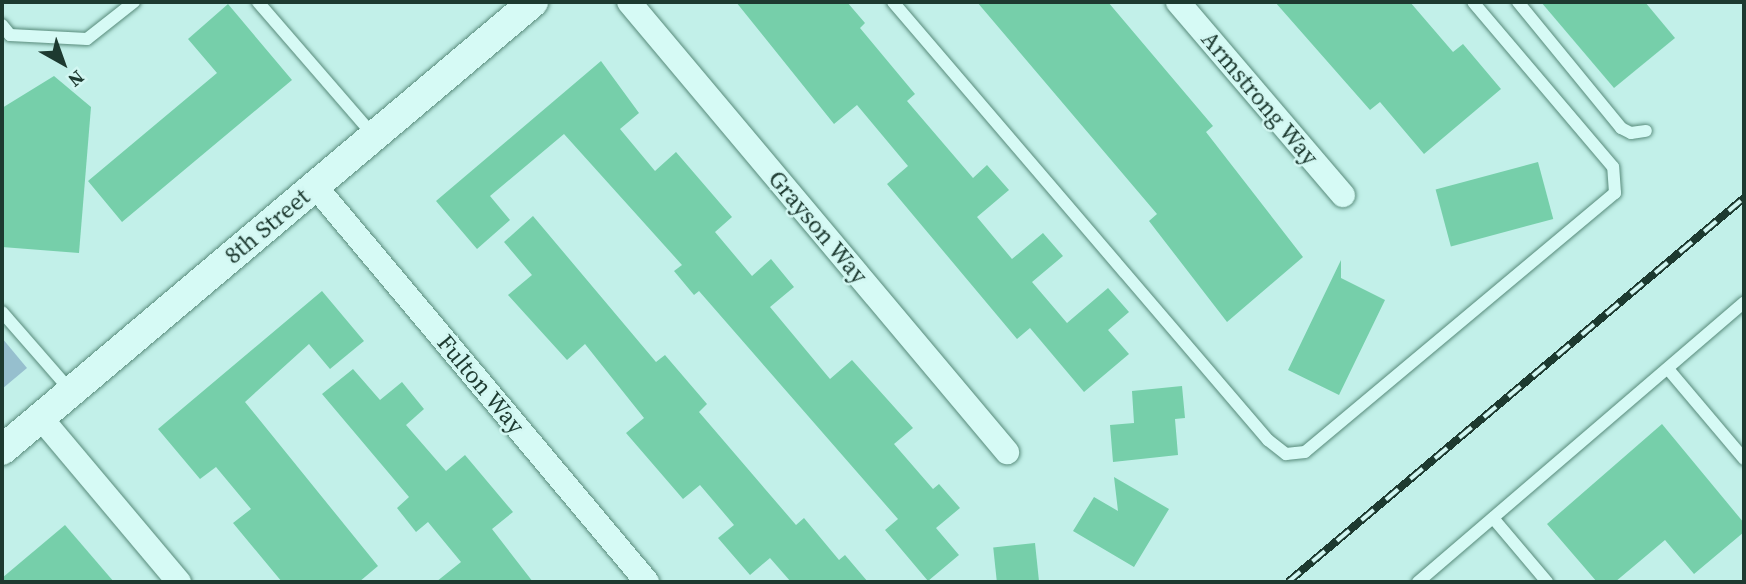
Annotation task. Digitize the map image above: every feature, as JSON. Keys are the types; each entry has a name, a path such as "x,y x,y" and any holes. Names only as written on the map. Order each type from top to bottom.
{"street":[{"name":"8th Street","path":"2,450 533,2"},
{"name":"Grayson Way","path":"629,2 1007,452"},
{"name":"Armstrong Way","path":"1178,2 1343,195"},
{"name":"Fulton Way","path":"314,186 647,582"},
{"path":"40,417 179,582"}],"lane":[{"path":"2,26 10,35 87,39 134,2"},
{"path":"258,2 374,135"},
{"path":"893,2 1268,440 1286,454 1305,452 1615,193 1613,167 1473,2"},
{"path":"1518,2 1621,128 1646,131"},
{"path":"1418,582 1744,303"},
{"path":"2,312 71,391"},
{"path":"1668,369 1744,459"},
{"path":"1493,518 1548,582"}],"shaded area":[{"path":"2,338 27,368 2,389"}],"building":[{"path":"736,2 847,2 865,23 860,28 915,94 907,101 973,178 987,165 1009,190 977,217 1012,259 1043,233 1063,256 1032,282 1067,323 1108,288 1129,312 1108,330 1129,354 1084,392 1030,328 1017,339 887,184 908,166 857,105 834,124"},
{"path":"977,2 1108,2 1213,126 1206,132 1303,257 1227,322 1149,221 1157,214"},
{"path":"1275,2 1410,2 1453,52 1463,44 1501,89 1424,154 1380,102 1370,110"},
{"path":"1541,2 1645,2 1675,38 1614,88"},
{"path":"228,4 292,80 122,222 88,181 217,73 188,39"},
{"path":"601,61 639,113 620,129 655,171 676,152 732,217 715,232 752,276 771,259 794,287 770,307 830,379 852,360 913,428 894,444 933,489 939,484 960,508 936,528 959,555 928,581 885,530 898,519 699,291 694,295 674,271 682,265 564,134 490,196 510,220 477,249 436,201"},
{"path":"54,76 91,107 79,253 2,247 2,108"},
{"path":"1538,162 1553,219 1451,246 1436,189"},
{"path":"533,216 656,362 665,355 707,404 699,412 796,525 804,518 839,560 845,555 868,582 791,582 770,558 750,575 718,538 734,525 700,485 683,499 626,433 644,418 585,344 567,360 508,295 532,275 504,242"},
{"path":"1341,260 1341,278 1385,300 1339,395 1288,370"},
{"path":"322,291 364,341 330,369 309,344 245,402 378,566 359,582 282,582 233,523 251,509 216,467 200,479 158,429"},
{"path":"353,369 380,400 402,382 424,409 406,425 446,471 465,455 513,512 492,529 533,582 436,582 461,562 428,522 416,532 397,508 409,497 322,394"},
{"path":"1182,386 1185,418 1175,419 1178,455 1113,462 1110,425 1134,423 1132,391"},
{"path":"1662,424 1744,523 1744,532 1694,574 1665,540 1615,582 1597,582 1547,524"},
{"path":"1114,477 1169,509 1134,567 1073,531 1094,497 1118,511"},
{"path":"65,525 114,582 2,582 2,578"},
{"path":"1035,543 1039,582 997,582 993,547"}],"railway":[{"path":"1288,582 1744,198"}]}
